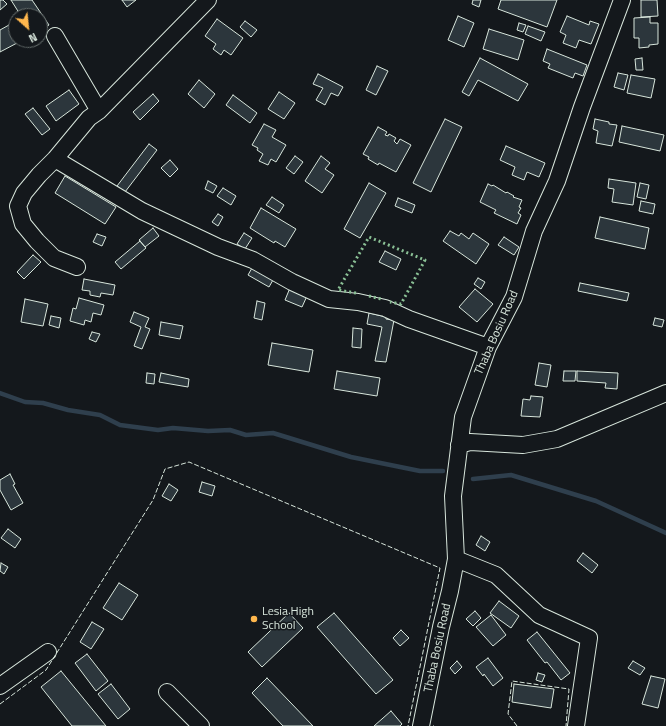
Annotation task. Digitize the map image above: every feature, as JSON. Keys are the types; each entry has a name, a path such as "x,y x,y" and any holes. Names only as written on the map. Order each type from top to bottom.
{"street":[{"path":"78,267 54,258 36,241 23,224 18,206 24,194 39,174 55,159 89,118 98,111 208,0"},
{"name":"Thaba Bosiu Road","path":"421,726 456,559 453,496 463,417 488,347 514,297 534,232 556,181 622,0"},
{"path":"55,36 98,111"},
{"path":"55,159 142,211 218,247 253,260 292,282 329,299 358,302 386,308 409,319 488,347"},
{"path":"459,445 470,442 522,445 557,439 625,412 666,393"},
{"path":"456,559 496,575 539,615 589,638 576,726"},
{"path":"0,686 48,652"},
{"path":"167,692 201,726"}],"building":[{"path":"0,0 3,0 7,4 0,10"},
{"path":"11,0 32,0 37,8 16,8"},
{"path":"122,0 136,0 127,7"},
{"path":"473,0 481,0 479,7 472,4"},
{"path":"501,0 557,0 547,27 498,9"},
{"path":"641,0 657,0 658,16 641,17"},
{"path":"458,16 474,23 464,47 448,40"},
{"path":"567,16 589,25 590,21 599,24 591,44 579,40 576,48 563,43 566,35 560,32"},
{"path":"650,17 650,23 658,23 658,44 639,48 639,38 634,38 634,18"},
{"path":"217,19 243,38 231,55 224,50 221,55 213,49 216,44 205,36"},
{"path":"245,21 257,30 251,37 240,27"},
{"path":"519,23 526,25 523,32 517,30"},
{"path":"8,26 8,48 0,52 0,30"},
{"path":"528,26 545,32 541,41 525,34"},
{"path":"489,29 524,40 518,60 483,49"},
{"path":"547,49 587,65 583,76 575,73 573,78 548,68 550,64 543,61"},
{"path":"480,58 528,84 518,101 478,80 469,96 462,92"},
{"path":"642,58 643,70 636,70 635,59"},
{"path":"377,66 388,71 376,95 366,90"},
{"path":"618,73 628,75 624,90 614,87"},
{"path":"318,74 343,87 338,96 331,93 325,105 316,100 323,88 313,84"},
{"path":"631,75 655,79 651,98 627,93"},
{"path":"199,80 215,94 204,108 188,94"},
{"path":"69,90 79,104 56,121 46,106"},
{"path":"279,92 295,103 284,119 268,109"},
{"path":"153,94 159,101 140,120 133,112"},
{"path":"233,95 257,113 250,123 226,105"},
{"path":"33,108 50,129 42,135 25,114"},
{"path":"445,119 462,127 431,192 413,183"},
{"path":"595,119 617,125 612,146 596,143 598,131 593,129"},
{"path":"264,124 276,130 272,137 286,145 276,162 271,159 268,165 259,161 263,154 257,150 258,148 252,145"},
{"path":"622,126 664,135 660,151 619,142"},
{"path":"378,127 387,132 385,135 388,136 389,134 396,138 394,141 397,144 400,139 411,145 396,172 379,163 378,165 363,154"},
{"path":"149,144 157,150 125,192 117,186"},
{"path":"506,146 545,163 539,177 527,172 524,180 512,175 515,167 500,160"},
{"path":"295,156 303,162 294,174 286,168"},
{"path":"321,156 330,163 325,169 334,175 322,193 305,181"},
{"path":"170,160 178,169 170,177 161,168"},
{"path":"65,176 116,207 105,224 55,193"},
{"path":"609,179 636,183 633,205 612,202 614,189 608,188"},
{"path":"208,181 217,186 213,193 205,189"},
{"path":"369,183 386,193 360,238 344,229"},
{"path":"640,183 649,185 646,199 637,197"},
{"path":"488,184 493,185 514,196 513,197 522,200 519,207 521,208 518,213 521,215 517,224 494,213 496,210 480,202"},
{"path":"223,188 236,196 231,205 217,196"},
{"path":"272,197 284,205 279,213 266,205"},
{"path":"398,198 415,205 412,213 395,206"},
{"path":"641,201 655,204 653,214 639,211"},
{"path":"261,208 296,229 285,247 275,241 274,243 250,228"},
{"path":"218,214 223,217 218,226 212,222"},
{"path":"600,217 649,228 645,249 595,238"},
{"path":"153,228 159,236 145,247 139,240"},
{"path":"450,231 459,236 461,233 469,239 473,233 489,244 476,264 443,241"},
{"path":"244,233 252,238 245,249 237,244"},
{"path":"97,234 106,237 102,246 93,242"},
{"path":"504,237 519,247 514,255 498,245"},
{"path":"140,241 146,248 121,269 115,262"},
{"path":"385,251 401,259 396,270 379,262"},
{"path":"33,255 41,262 24,279 17,272"},
{"path":"252,268 273,280 269,287 248,275"},
{"path":"478,278 485,282 481,289 474,284"},
{"path":"84,279 115,285 113,295 101,293 100,297 90,295 90,291 82,290"},
{"path":"580,283 629,293 627,301 578,291"},
{"path":"290,288 307,296 302,307 285,300"},
{"path":"475,289 493,304 477,322 459,307"},
{"path":"79,298 104,305 101,315 93,313 91,322 85,320 84,325 70,321 73,308 76,309"},
{"path":"25,299 48,304 43,326 21,322"},
{"path":"257,301 265,303 262,320 254,318"},
{"path":"134,312 149,318 145,327 150,329 142,349 134,346 141,327 130,322"},
{"path":"369,313 394,320 386,362 375,361 382,327 367,324"},
{"path":"51,316 61,318 59,328 49,325"},
{"path":"655,318 664,320 662,327 653,325"},
{"path":"161,322 183,326 180,339 159,335"},
{"path":"353,328 362,329 361,348 352,347"},
{"path":"92,332 100,334 96,342 89,339"},
{"path":"272,343 313,350 309,372 268,365"},
{"path":"539,363 551,365 547,387 535,385"},
{"path":"337,371 380,378 377,396 334,389"},
{"path":"564,371 576,371 575,381 563,381"},
{"path":"577,371 618,373 617,389 605,388 606,383 577,381"},
{"path":"147,373 155,374 154,384 146,383"},
{"path":"161,373 189,379 188,387 159,382"},
{"path":"531,396 543,397 540,417 521,416 523,399 530,400"},
{"path":"10,474 15,484 13,485 23,503 11,510 0,490 0,480"},
{"path":"202,482 215,486 212,496 199,492"},
{"path":"169,484 178,490 171,501 162,496"},
{"path":"8,529 21,539 15,548 1,538"},
{"path":"481,536 490,542 485,551 476,545"},
{"path":"583,553 598,565 592,573 577,561"},
{"path":"1,563 8,567 4,574 0,571"},
{"path":"119,583 138,595 122,620 103,608"},
{"path":"499,601 519,616 511,628 490,613"},
{"path":"475,611 481,618 473,626 466,619"},
{"path":"289,613 303,628 262,667 248,652"},
{"path":"334,613 393,680 376,694 317,627"},
{"path":"491,615 506,635 493,646 476,627"},
{"path":"92,622 104,629 91,649 80,642"},
{"path":"401,630 409,638 400,646 393,638"},
{"path":"537,632 570,673 561,680 527,640"},
{"path":"87,654 108,681 96,691 75,663"},
{"path":"488,658 503,678 493,686 484,674 483,676 476,667"},
{"path":"457,661 462,667 455,674 450,668"},
{"path":"633,661 645,668 640,675 628,668"},
{"path":"61,671 106,726 72,726 41,687"},
{"path":"538,673 545,675 542,682 536,680"},
{"path":"651,676 665,679 658,708 642,704"},
{"path":"267,678 313,726 283,726 252,693"},
{"path":"111,684 130,709 118,719 98,694"},
{"path":"514,684 554,689 551,708 512,702"},
{"path":"391,711 402,724 400,726 374,726"}],"waterway":[{"path":"0,393 25,402 43,403 68,410 100,415 120,425 158,430 173,428 208,431 230,430 246,435 273,433 351,457 420,471 443,471"},
{"path":"473,479 511,475 596,501 666,533"}],"hedge":[{"path":"356,293 338,290 369,237 425,260 401,304 390,302"},
{"path":"369,296 381,299"}],"fence":[{"path":"0,704 46,670 153,500 165,469 189,462 440,568 408,726"},
{"path":"517,726 508,714 512,681 569,689 566,726"}],"place":[{"name":"Lesia High School","path":"254,619"}]}
